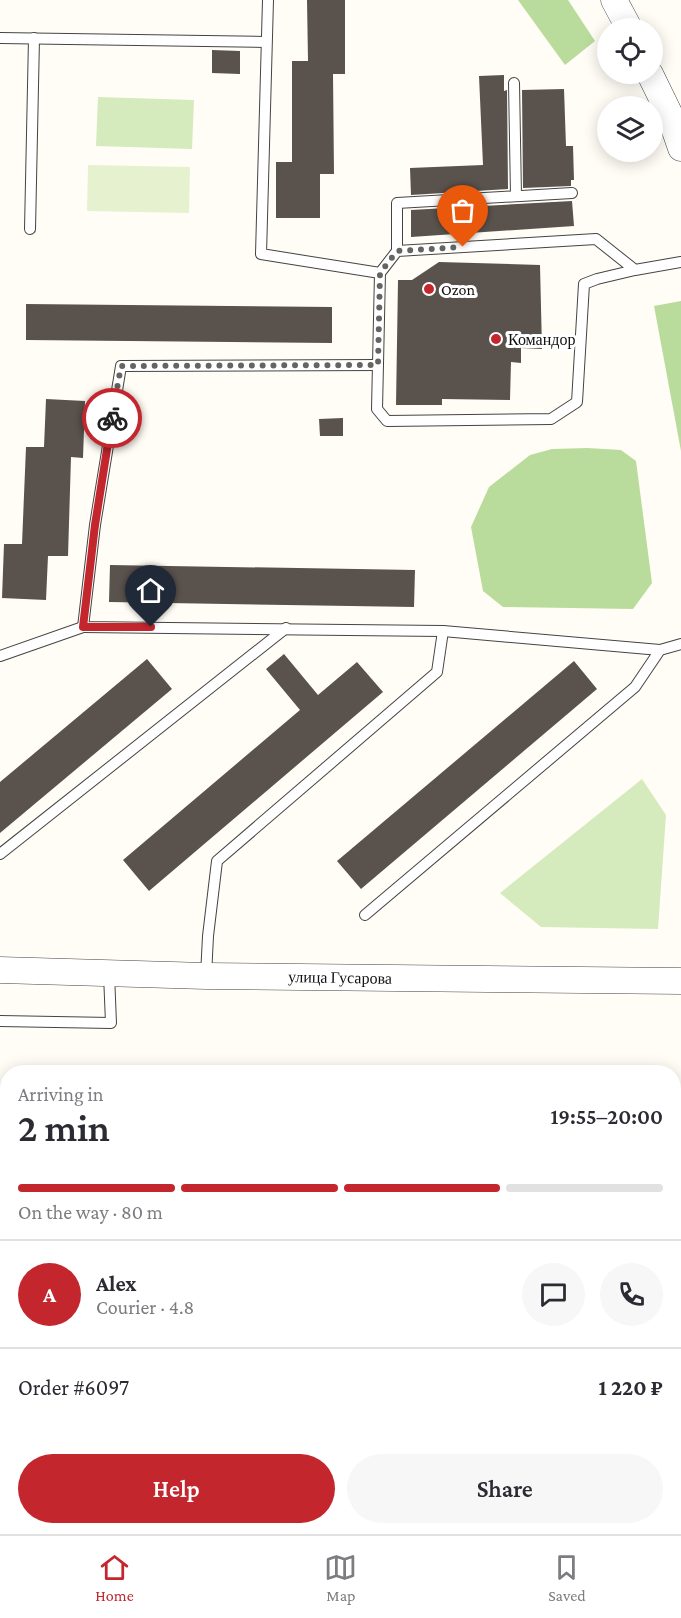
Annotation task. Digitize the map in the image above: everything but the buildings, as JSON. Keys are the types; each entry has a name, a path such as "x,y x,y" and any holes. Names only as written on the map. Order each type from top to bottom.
{"street":[{"path":"614,0 624,18"},
{"path":"655,84 669,113 681,148"},
{"name":"улица Гусарова","path":"0,970 206,976 681,981"}],"lane":[{"path":"268,0 261,254 380,273"},
{"path":"0,38 266,42"},
{"path":"30,229 34,38"},
{"path":"514,83 516,196"},
{"path":"572,193 397,203 397,251 380,273 377,409 387,421 551,419 577,402 584,284 635,270 681,262"},
{"path":"397,251 596,238 635,270"},
{"path":"83,627 95,525 121,366 378,365"},
{"path":"0,656 83,627 444,631 660,650 681,644"},
{"path":"0,854 286,628"},
{"path":"206,976 208,936 217,861 437,672 444,631"},
{"path":"365,915 635,687 660,650"},
{"path":"0,1021 111,1023 109,974"}],"green space":[{"path":"518,0 568,0 595,41 565,65"},
{"path":"98,97 194,100 192,149 96,146"},
{"path":"88,165 190,167 189,213 87,211"},
{"path":"681,301 681,451 654,306"},
{"path":"552,449 621,450 636,461 652,583 633,609 503,607 483,591 471,527 489,487 530,455"},
{"path":"642,779 666,815 658,929 541,927 500,893"}],"way so far":[{"path":"112,418 121,366 378,365 380,273 397,251 463,247"}],"place":[{"name":"Ozon","path":"429,289"},
{"name":"Командор","path":"496,339"}],"route":[{"path":"112,418 95,525 83,627 151,627"}]}
